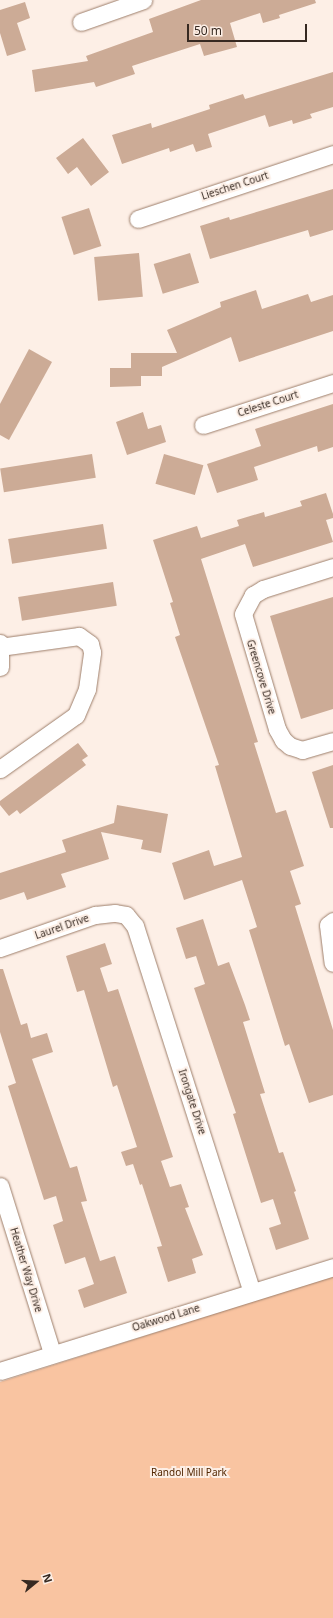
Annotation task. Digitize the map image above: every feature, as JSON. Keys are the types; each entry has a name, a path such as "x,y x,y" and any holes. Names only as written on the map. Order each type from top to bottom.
{"street":[{"path":"81,22 144,0"},
{"name":"Lieschen Court","path":"138,219 333,154"},
{"name":"Celeste Court","path":"202,425 333,383"},
{"name":"Greencove Drive","path":"333,567 263,589 253,595 247,603 243,614 244,624 277,729 290,746 302,750 333,741"},
{"path":"0,647 79,636 90,644 92,652 87,689 76,715 0,769"},
{"path":"0,643 0,667"},
{"name":"Laurel Drive","path":"0,948 95,915 115,913 126,915"},
{"name":"Irongate Drive","path":"126,915 135,926 147,960 252,1292"},
{"path":"331,923 333,963"},
{"name":"Heather Way Drive","path":"0,1186 52,1353"},
{"name":"Oakwood Lane","path":"0,1371 52,1353 333,1267"}],"green space":[{"name":"Randol Mill Park","path":"333,1276 333,1618 0,1618 0,1382"}],"building":[{"path":"201,0 315,0 316,3 279,15 280,18 263,23 260,13 230,23 237,47 204,56 200,44 132,66 135,74 96,87 94,82 35,92 32,70 88,61 86,56 153,32 149,19"},
{"path":"25,2 30,18 17,23 26,50 7,56 0,33 0,10"},
{"path":"333,72 333,107 310,114 312,118 293,124 292,120 269,127 265,115 208,134 212,147 196,152 193,144 170,152 169,148 122,164 112,135 151,123 152,128 210,109 209,105 243,94 245,99"},
{"path":"83,138 109,172 91,186 77,167 68,174 56,158"},
{"path":"333,189 333,230 310,237 308,230 210,259 200,226 229,217 230,220"},
{"path":"89,208 101,246 74,255 61,217"},
{"path":"139,253 143,297 98,301 94,257"},
{"path":"190,253 199,283 163,294 154,264"},
{"path":"256,290 262,309 308,294 311,302 333,295 333,331 239,362 231,337 162,367 162,376 141,376 141,386 110,387 110,368 131,368 131,353 177,353 167,330 221,307 220,302"},
{"path":"29,349 52,362 9,440 0,435 0,404"},
{"path":"333,404 333,447 318,452 317,446 254,467 258,480 217,493 207,464 261,446 255,429"},
{"path":"143,412 148,429 161,425 166,442 127,455 116,422"},
{"path":"92,454 96,478 4,492 0,469"},
{"path":"164,454 203,465 195,495 155,484"},
{"path":"326,493 333,514 333,518 326,520 333,542 253,567 245,544 201,559 258,742 254,743 276,813 286,810 304,866 290,871 301,904 295,906 333,1030 333,1095 309,1103 289,1044 285,1046 249,930 257,927 242,880 184,900 172,863 209,850 214,866 242,857 215,766 219,765 175,637 180,635 170,603 173,602 153,540 197,526 201,538 239,526 237,520 264,512 265,517 302,506 300,501"},
{"path":"103,524 107,549 12,564 8,539"},
{"path":"113,582 117,606 22,621 18,597"},
{"path":"333,597 333,709 301,719 270,616"},
{"path":"78,743 88,756 82,760 86,765 20,814 17,810 9,816 0,805 0,801"},
{"path":"333,765 333,828 330,828 312,772"},
{"path":"117,805 168,814 161,853 141,849 143,840 101,832 109,859 61,874 66,887 27,900 24,892 0,900 0,873 66,852 62,840 114,823"},
{"path":"203,919 218,966 229,962 250,1020 243,1022 265,1093 260,1094 279,1153 283,1152 296,1191 294,1192 309,1239 276,1250 269,1228 281,1224 273,1199 261,1203 233,1114 236,1113 194,988 205,984 196,956 186,959 176,928"},
{"path":"105,943 112,964 100,968 108,992 118,989 173,1157 161,1161 170,1187 181,1184 189,1207 185,1208 203,1255 192,1259 196,1273 168,1282 157,1247 162,1246 142,1184 140,1185 133,1164 126,1166 121,1152 137,1147 117,1085 113,1087 84,990 77,992 66,956"},
{"path":"0,969 3,969 21,1025 27,1023 31,1038 47,1033 53,1052 32,1059 70,1168 77,1166 87,1201 81,1202 100,1261 115,1256 127,1293 84,1308 78,1290 94,1284 85,1257 65,1264 53,1225 63,1221 56,1196 44,1200 8,1086 16,1083 0,1032"}]}
